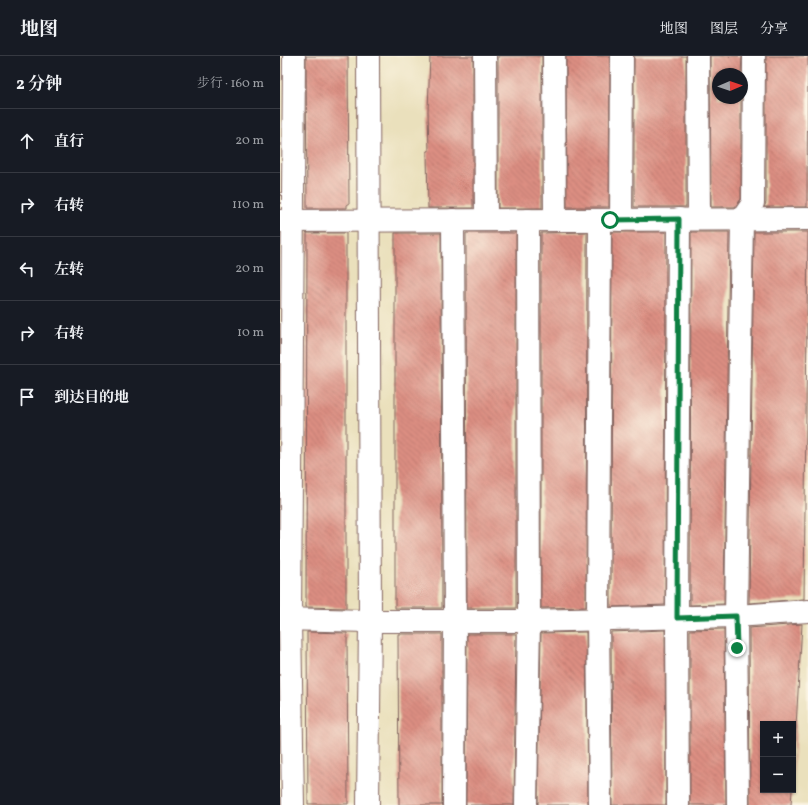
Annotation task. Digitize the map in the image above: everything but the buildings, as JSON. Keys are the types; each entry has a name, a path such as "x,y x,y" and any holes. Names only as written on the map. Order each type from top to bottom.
{"street":[{"path":"293,805 285,619 286,221 294,56"},
{"path":"368,56 370,621 368,805"},
{"path":"485,56 486,220"},
{"path":"554,56 555,220"},
{"path":"600,805 598,620 610,220 622,56"},
{"path":"678,805 677,618 689,219 698,56"},
{"path":"738,805 736,616 742,219 753,203 754,56"},
{"path":"286,221 808,219"},
{"path":"453,220 455,621 454,805"},
{"path":"526,805 529,621 528,220"},
{"path":"285,619 370,621 598,620 736,616 808,611"}],"route":[{"path":"610,220 679,219 677,618 736,616 737,648"}]}
